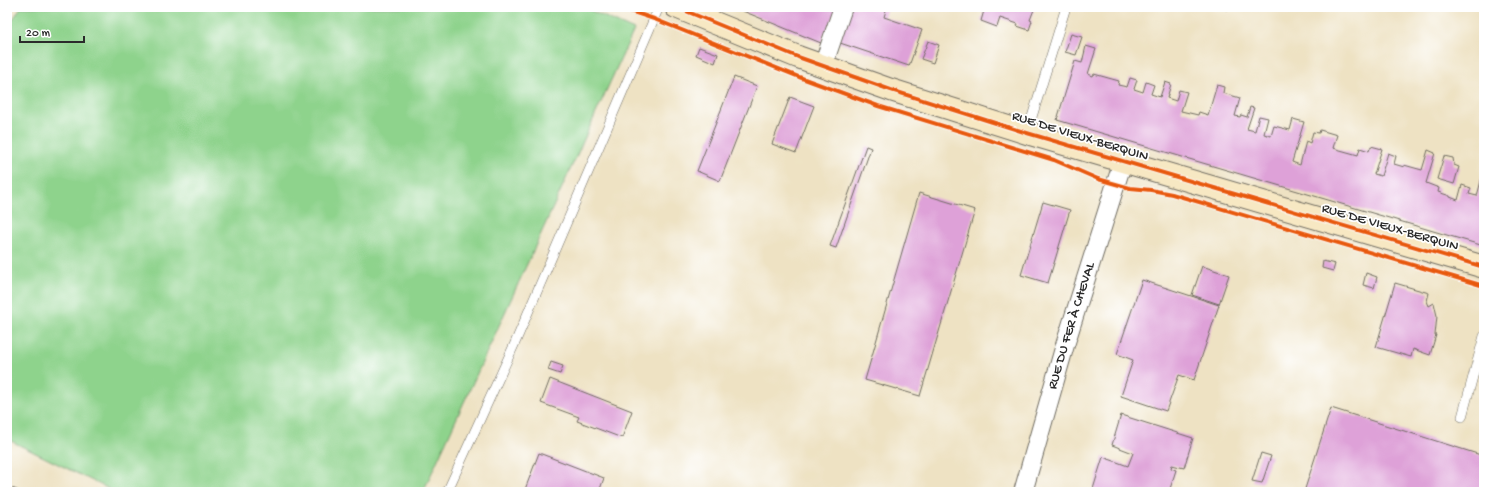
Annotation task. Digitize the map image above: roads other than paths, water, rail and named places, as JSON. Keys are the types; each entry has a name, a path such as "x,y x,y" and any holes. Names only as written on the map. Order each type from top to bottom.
{"street":[{"path":"823,66 843,7"},
{"name":"RUE DE VIEUX-BERQUIN","path":"681,8 823,66 891,90 1026,133 1484,267"},
{"name":"RUE DU FER À CHEVAL","path":"1022,492 1065,345 1123,161"}],"lane":[{"path":"447,492 515,343 659,7"},
{"path":"1026,133 1066,7"},
{"path":"1462,417 1484,336"}]}
